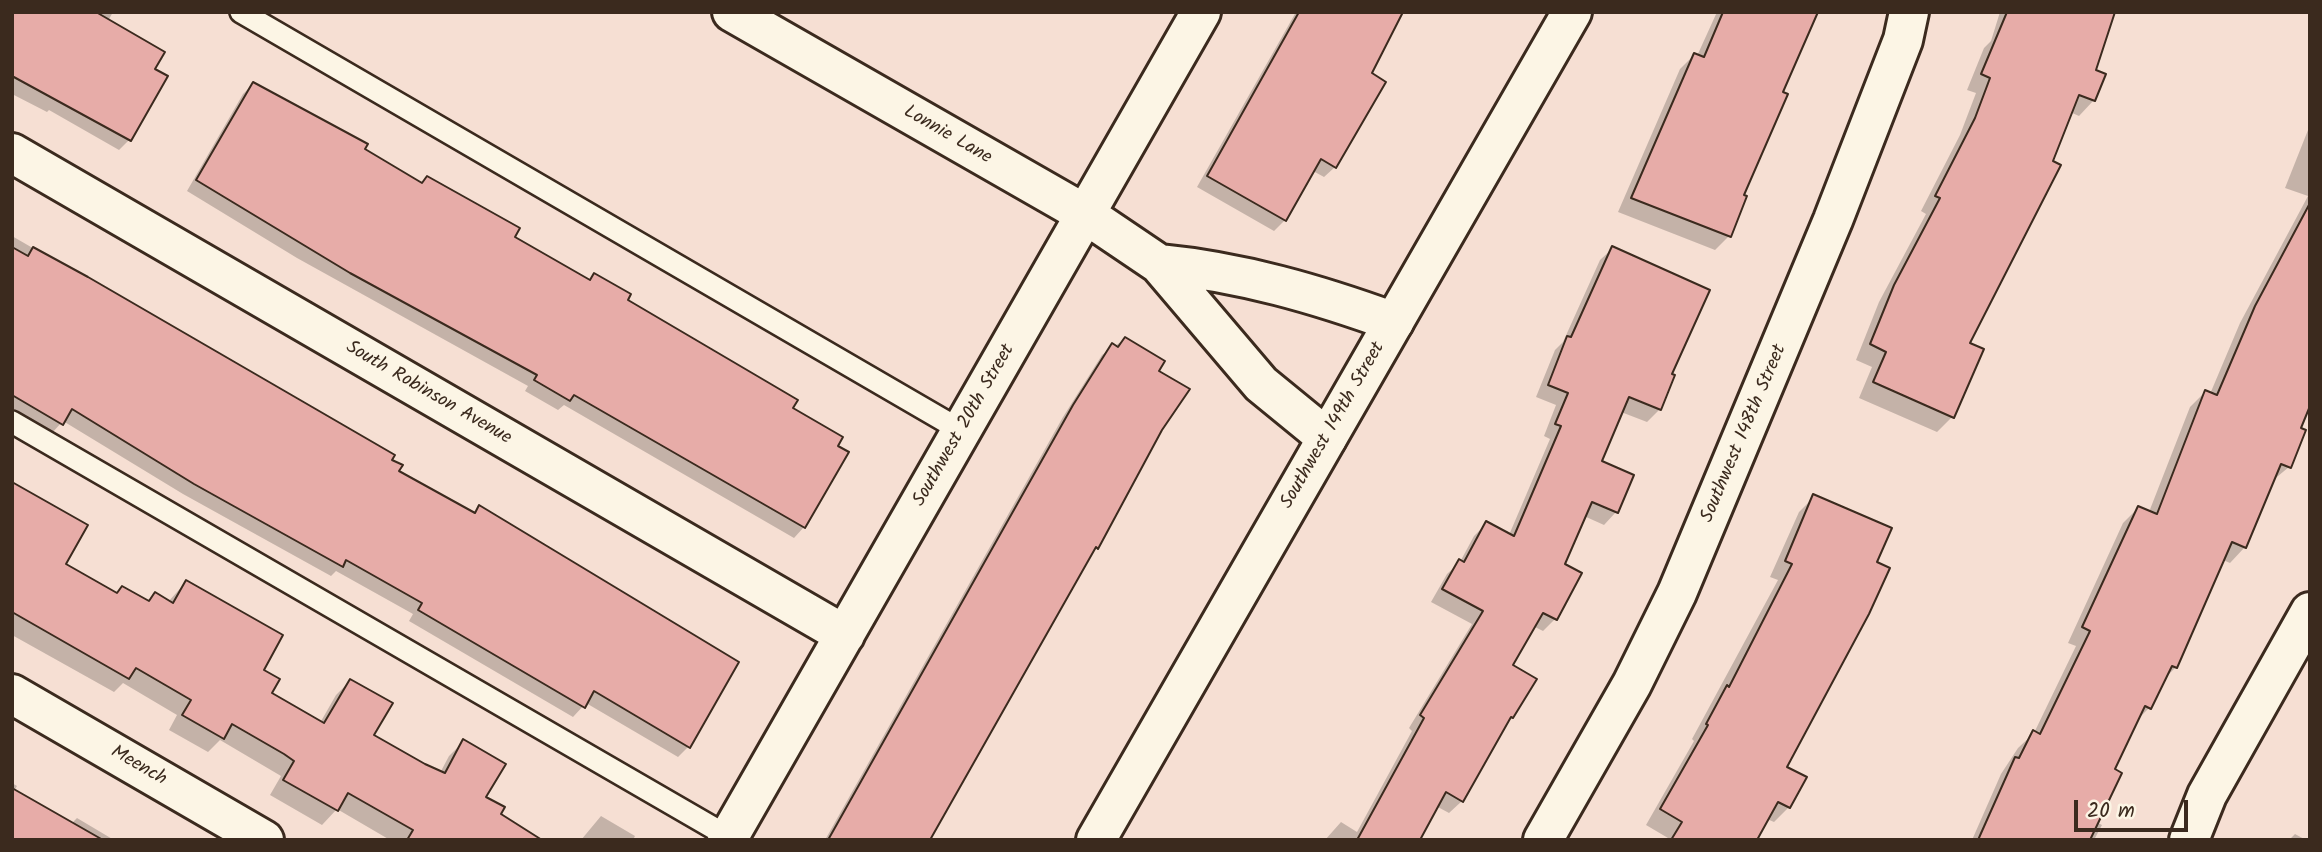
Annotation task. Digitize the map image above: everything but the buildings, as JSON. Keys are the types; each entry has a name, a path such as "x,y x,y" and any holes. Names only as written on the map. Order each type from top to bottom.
{"street":[{"name":"Lonnie Lane","path":"732,12 1085,214 1159,264 1261,384 1327,438"},
{"name":"Southwest 20th Street","path":"728,839 1202,12"},
{"name":"Southwest 149th Street","path":"1096,840 1572,12"},
{"name":"Southwest 148th Street","path":"1544,840 1632,684 1717,503 1878,104 1903,40 1909,12"},
{"name":"South Robinson Avenue","path":"12,153 845,635"},
{"name":"Lonnie Lane","path":"1159,264 1212,269 1312,292 1394,322"},
{"path":"2189,840 2207,795 2310,612"},
{"name":"Meench","path":"12,694 264,840"}],"lane":[{"path":"241,12 962,431"},
{"path":"12,422 728,839"}]}
